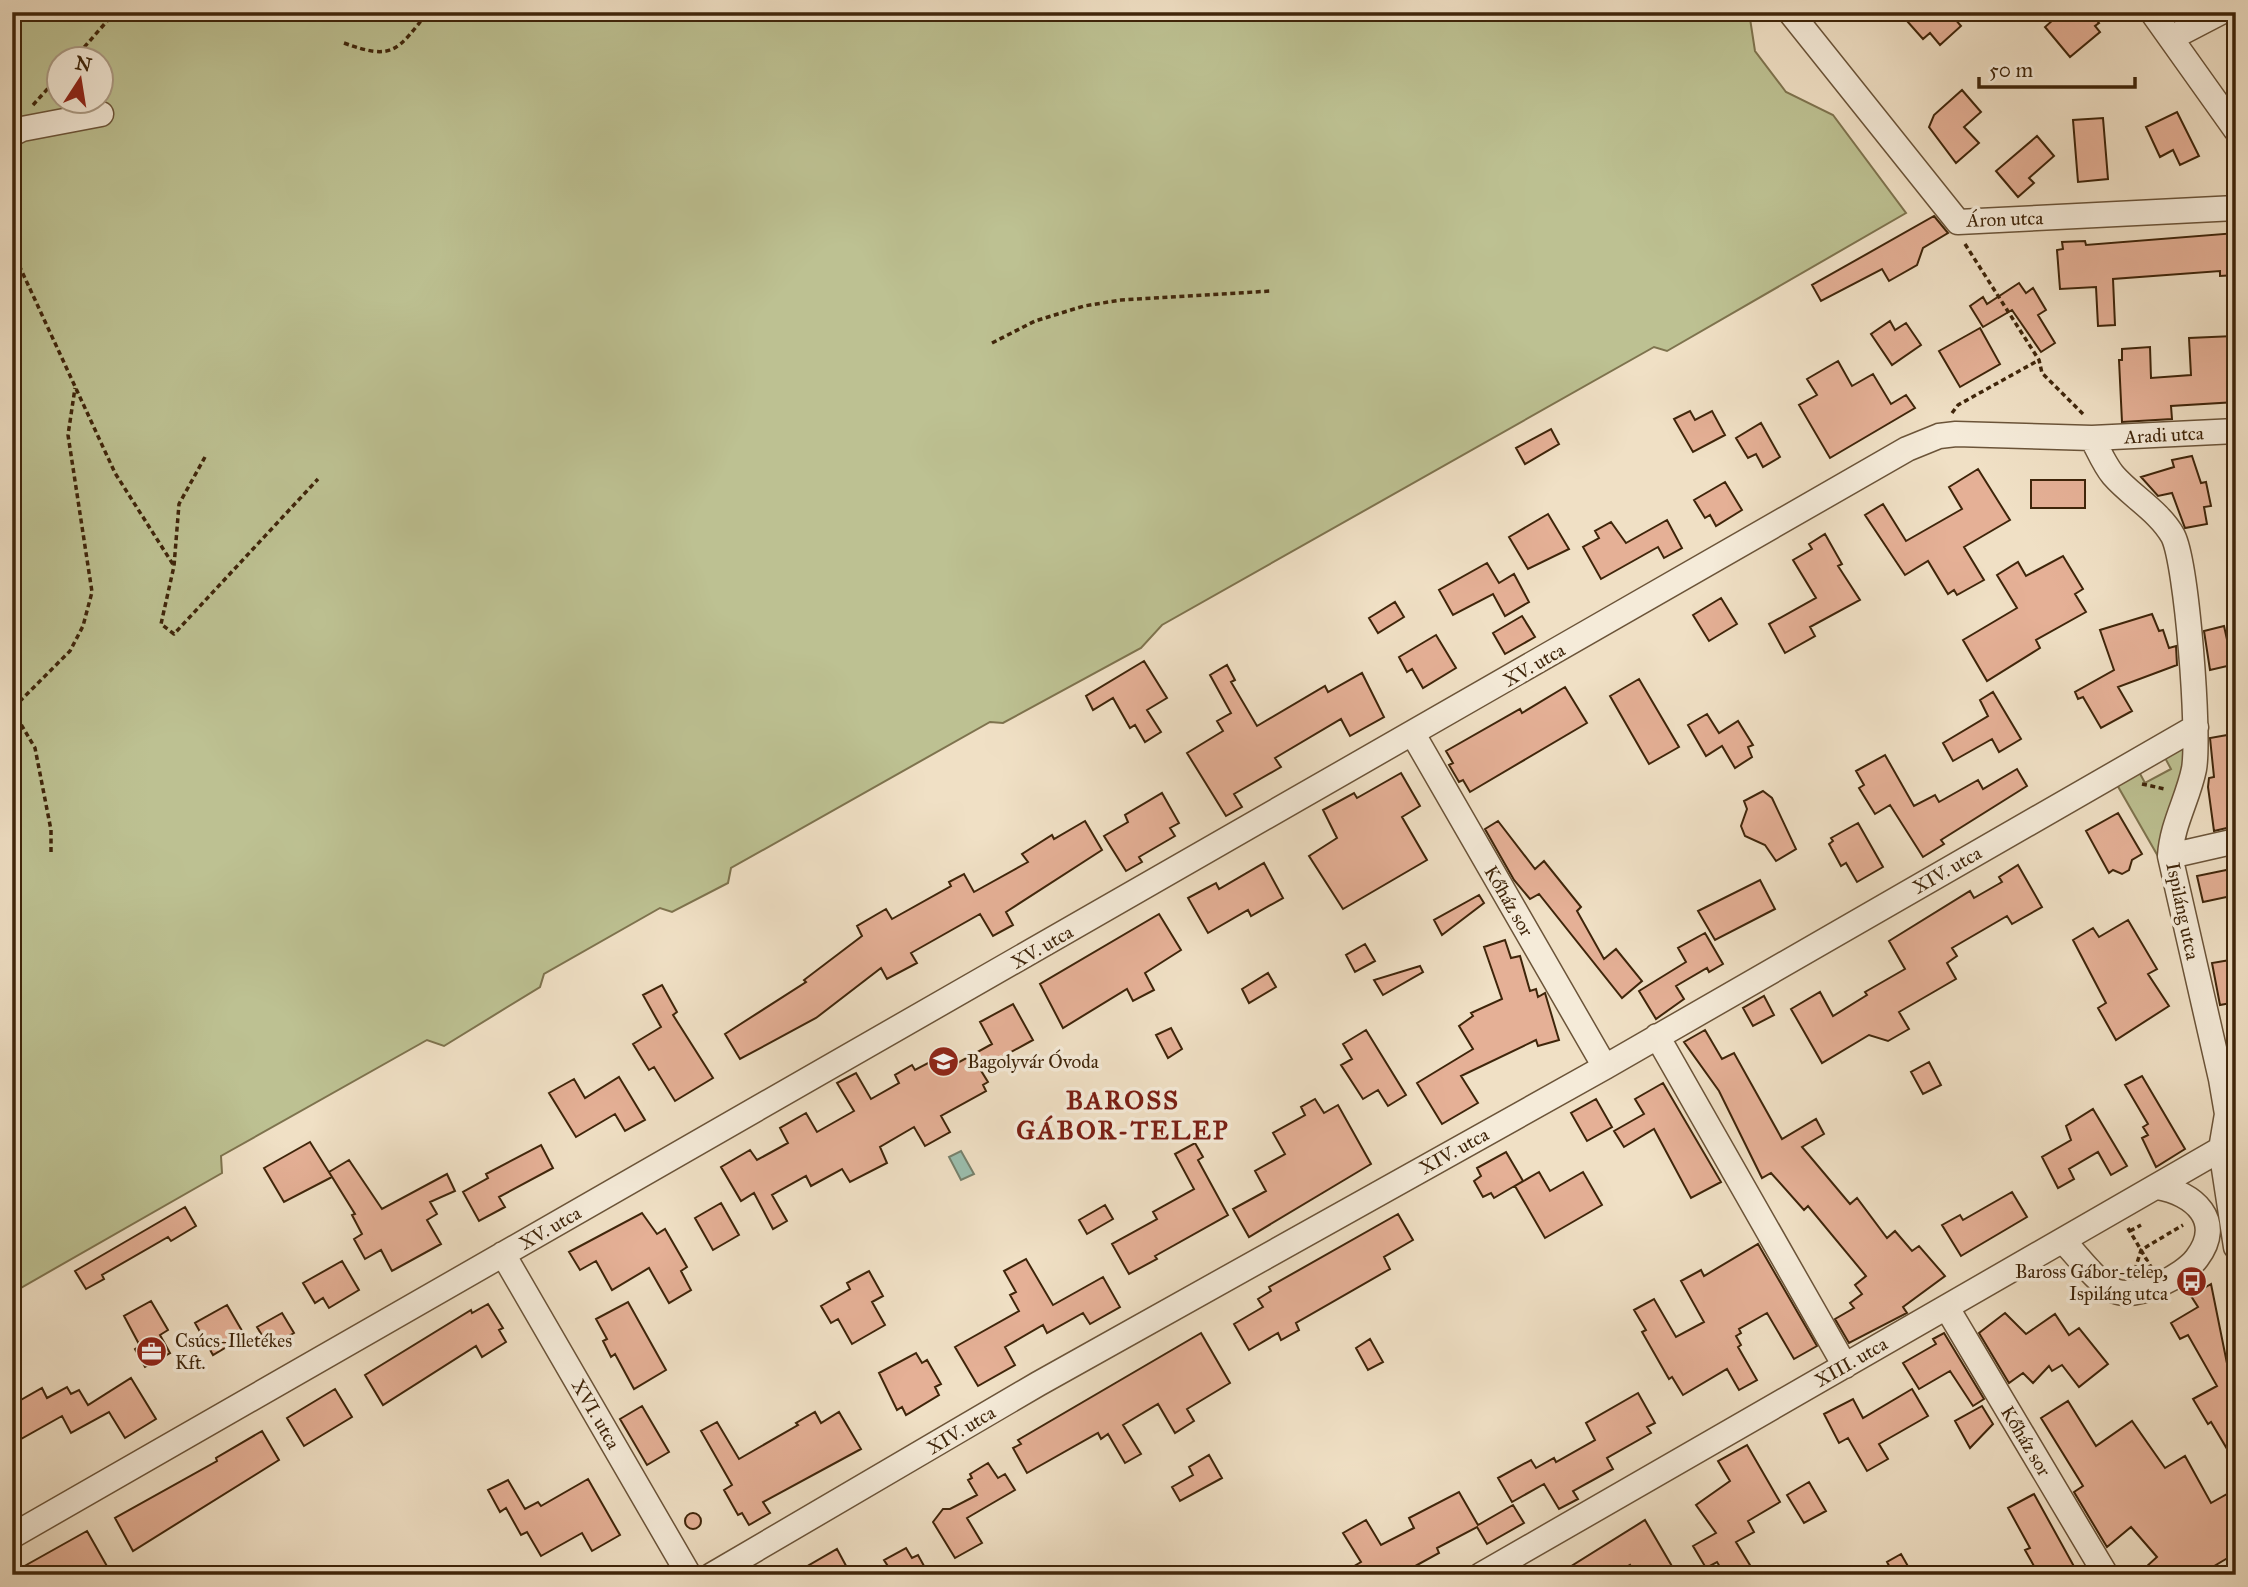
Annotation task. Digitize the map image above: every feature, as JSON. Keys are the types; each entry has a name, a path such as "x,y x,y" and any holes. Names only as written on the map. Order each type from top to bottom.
{"street":[{"name":"Áron utca","path":"1790,12 1958,222 2236,208"},
{"path":"2152,12 2236,130"},
{"path":"2171,38 2221,12"},
{"path":"12,134 22,129 90,116"},
{"name":"Aradi utca","path":"2092,438 2236,431"},
{"name":"XV. utca","path":"12,1536 1907,449 1939,436 1956,434 2092,438"},
{"name":"Ispiláng utca","path":"2092,438 2115,477 2162,520 2178,550 2196,727 2194,769 2174,826 2170,856 2228,1078 2227,1114 2221,1149 2236,1247"},
{"name":"XIV. utca","path":"712,1575 1038,1384 1605,1067 2196,727"},
{"name":"Kőház sor","path":"1413,734 1605,1067"},
{"path":"2170,856 2236,841"},
{"path":"1657,1036 1845,1366"},
{"name":"XIII. utca","path":"1481,1575 2064,1242 2124,1221 2157,1187 2221,1149"},
{"path":"2064,1242 2106,1286 2128,1293 2160,1284 2196,1259 2206,1238 2202,1213 2184,1193 2157,1187"},
{"name":"XVI. utca","path":"503,1254 689,1575"},
{"name":"Kőház sor","path":"1947,1308 2106,1575"}],"path":[{"path":"85,46 115,12"},
{"path":"344,43 372,53 389,52 407,38 428,12"},
{"path":"1958,222 1960,235 2039,360 2042,373 2097,429 2092,438"},
{"path":"12,250 115,473 174,566"},
{"path":"992,343 1035,321 1084,306 1121,300 1271,291"},
{"path":"1939,436 1958,405 2039,360"},
{"path":"51,852 51,831 35,748 12,709 70,651 83,626 92,592 68,435 75,388"},
{"path":"205,457 179,504 174,566 161,624 174,634 318,479"},
{"path":"2128,1293 2141,1250 2202,1213"},
{"path":"2124,1221 2141,1225"},
{"path":"2124,1221 2160,1284"}],"shaded area":[{"path":"12,12 1749,12 1755,51 1786,92 1833,115 1906,213 1667,351 1654,347 1162,625 1141,648 1003,723 990,722 731,868 728,883 672,912 660,908 544,974 540,987 444,1046 427,1040 221,1156 222,1173 12,1293"},
{"path":"2186,744 2192,755 2159,858 2116,783 2138,770 2145,783 2171,769 2164,756"},
{"path":"961,1151 974,1174 961,1180 949,1157"}],"building":[{"path":"1899,12 1949,12 1961,26 1940,45 1930,33 1923,39"},
{"path":"2062,12 2090,12 2099,23 2095,26 2100,32 2070,57 2045,27"},
{"path":"1962,90 1981,112 1964,127 1979,143 1956,163 1929,127 1934,115"},
{"path":"2177,112 2199,156 2180,165 2173,150 2160,157 2146,127"},
{"path":"2103,118 2108,179 2078,182 2073,120"},
{"path":"2037,136 2054,156 2029,178 2034,183 2018,197 1996,171"},
{"path":"1934,216 1948,233 1923,248 1917,265 1889,281 1882,269 1821,301 1812,285"},
{"path":"2236,233 2236,275 2220,276 2220,271 2113,279 2115,325 2098,326 2096,287 2060,289 2057,250 2063,249 2062,242 2085,241 2086,245"},
{"path":"2019,283 2026,293 2033,288 2046,310 2038,315 2055,343 2041,352 2012,310 1983,327 1970,306 1983,297 1987,304"},
{"path":"1890,321 1895,330 1906,323 1921,345 1892,365 1871,334"},
{"path":"1980,328 2000,364 1960,387 1939,351"},
{"path":"2234,336 2236,402 2171,406 2172,419 2122,422 2119,360 2122,360 2122,349 2150,347 2151,378 2191,375 2189,338"},
{"path":"1838,361 1852,386 1873,374 1891,404 1906,395 1915,408 1830,458 1799,405 1817,395 1807,379"},
{"path":"1690,411 1695,420 1712,411 1725,435 1693,452 1674,419"},
{"path":"1761,423 1780,457 1763,467 1756,454 1748,458 1736,438"},
{"path":"1551,429 1559,444 1525,464 1516,448"},
{"path":"2192,456 2201,483 2206,482 2211,506 2204,507 2207,524 2185,528 2172,493 2158,496 2141,477 2174,467 2172,460"},
{"path":"1978,469 2010,520 1964,547 1984,580 1957,595 1954,590 1948,594 1928,561 1905,575 1865,515 1883,504 1906,541 1962,509 1949,487"},
{"path":"2031,480 2085,480 2085,508 2031,508"},
{"path":"1725,482 1742,510 1716,526 1710,515 1705,518 1694,500"},
{"path":"1548,514 1569,549 1528,569 1509,537"},
{"path":"1667,520 1682,548 1664,558 1658,547 1601,579 1583,547 1599,538 1595,531 1611,522 1626,543"},
{"path":"1825,534 1842,564 1838,566 1860,600 1810,627 1815,636 1785,653 1769,624 1816,598 1793,560 1812,549 1809,544"},
{"path":"2063,556 2083,589 2075,594 2086,612 2036,640 2040,648 1987,681 1963,640 2017,608 1997,575 2018,562 2026,576"},
{"path":"1487,563 1499,583 1514,574 1529,602 1505,616 1493,594 1453,615 1439,590"},
{"path":"1721,598 1737,624 1709,641 1693,615"},
{"path":"1395,602 1404,617 1378,633 1369,618"},
{"path":"2152,614 2159,631 2163,630 2169,648 2176,646 2177,665 2118,687 2132,711 2101,728 2083,697 2078,699 2075,692 2114,670 2100,630"},
{"path":"1522,616 1535,637 1505,654 1493,633"},
{"path":"2224,626 2228,644 2236,642 2236,664 2210,670 2204,631"},
{"path":"1436,635 1456,668 1423,688 1412,669 1407,672 1399,657"},
{"path":"1144,661 1167,698 1147,710 1161,732 1145,742 1135,725 1130,728 1113,698 1093,710 1086,696"},
{"path":"1227,665 1235,680 1231,682 1257,726 1325,686 1328,692 1362,673 1384,717 1350,736 1341,719 1275,758 1281,767 1234,794 1242,807 1226,816 1187,753 1223,731 1217,721 1231,713 1210,675"},
{"path":"1639,679 1679,747 1649,764 1610,696"},
{"path":"1565,687 1587,723 1470,792 1463,780 1459,782 1449,765 1453,763 1446,751 1520,709 1522,713"},
{"path":"1993,692 2021,739 1999,752 1992,739 1953,761 1943,743 1988,716 1980,700"},
{"path":"1707,714 1719,733 1738,721 1753,745 1748,747 1752,757 1735,768 1722,746 1706,756 1688,725"},
{"path":"2233,734 2236,761 2228,762 2231,827 2214,831 2208,787 2209,778 2214,777 2210,738"},
{"path":"1885,755 1914,806 1935,795 1939,802 1978,780 1983,789 2017,769 2027,786 1941,840 1944,844 1923,857 1890,805 1875,814 1859,788 1864,785 1856,771"},
{"path":"1401,773 1420,806 1402,817 1427,860 1343,909 1309,856 1337,838 1323,810 1354,793 1357,798"},
{"path":"1763,791 1772,798 1796,849 1776,861 1765,845 1745,836 1741,826 1747,809 1744,801"},
{"path":"1162,793 1179,823 1170,828 1175,836 1139,857 1142,862 1126,871 1104,836 1128,822 1125,815"},
{"path":"2118,813 2142,854 2132,860 2129,870 2122,874 2113,870 2109,873 2086,831"},
{"path":"1085,821 1102,850 1006,912 1013,925 993,936 980,914 911,953 917,963 887,979 881,968 816,1018 740,1059 725,1034 806,982 804,980 862,936 857,926 886,909 892,919 951,886 949,882 964,874 974,892 1028,862 1022,854 1052,835 1054,839"},
{"path":"1498,821 1535,869 1544,861 1581,907 1577,911 1604,959 1616,949 1642,981 1622,998 1539,894 1530,899 1514,880 1485,829"},
{"path":"1858,823 1883,867 1857,882 1846,863 1841,866 1829,844 1833,841 1831,838"},
{"path":"1264,863 1283,898 1251,916 1248,910 1208,933 1188,898 1216,883 1219,889"},
{"path":"2018,865 2042,907 2012,924 2007,916 1952,948 1957,956 1947,963 1956,979 1899,1012 1909,1029 1888,1041 1869,1035 1822,1063 1791,1009 1820,992 1833,1016 1867,995 1865,992 1905,969 1889,941 1970,891 1974,898 2002,882 1999,877"},
{"path":"2236,868 2236,895 2203,902 2197,876"},
{"path":"1760,880 1775,909 1715,940 1698,911"},
{"path":"1479,895 1484,903 1442,935 1434,920"},
{"path":"1159,914 1181,950 1145,973 1154,990 1133,1001 1127,989 1063,1028 1040,984"},
{"path":"2128,920 2157,969 2148,974 2169,1006 2116,1040 2098,1008 2106,1003 2073,940 2093,928 2099,937"},
{"path":"1705,933 1723,964 1709,972 1707,968 1676,986 1684,999 1656,1019 1639,991 1686,962 1678,948"},
{"path":"1505,940 1511,958 1520,956 1530,991 1536,989 1538,997 1545,993 1559,1040 1538,1046 1536,1040 1461,1076 1478,1103 1442,1124 1417,1083 1473,1049 1459,1026 1473,1016 1471,1013 1502,999 1484,947"},
{"path":"1365,944 1375,961 1355,972 1346,955"},
{"path":"2236,959 2236,1002 2220,1005 2212,963"},
{"path":"1420,966 1423,972 1383,995 1374,980"},
{"path":"1268,973 1276,987 1249,1003 1242,989"},
{"path":"662,985 677,1012 673,1015 713,1078 675,1101 654,1067 649,1070 633,1044 661,1027 643,995"},
{"path":"1764,996 1774,1015 1753,1026 1743,1008"},
{"path":"1013,1004 1033,1040 980,1069 988,1082 983,1085 986,1091 941,1116 950,1132 925,1146 914,1127 880,1147 887,1163 850,1182 842,1169 811,1186 806,1176 772,1195 787,1221 773,1229 754,1193 741,1201 721,1167 750,1150 757,1160 788,1143 780,1128 806,1113 817,1132 854,1111 837,1083 856,1073 871,1099 899,1083 895,1075 912,1065 915,1070 947,1053 954,1065 992,1044 980,1022"},
{"path":"1171,1028 1182,1049 1168,1058 1156,1035"},
{"path":"1366,1030 1406,1095 1388,1106 1378,1090 1363,1099 1341,1065 1352,1059 1343,1044"},
{"path":"1705,1030 1722,1059 1734,1053 1782,1139 1816,1119 1824,1134 1802,1147 1850,1204 1857,1198 1887,1238 1895,1231 1912,1251 1919,1246 1945,1276 1903,1307 1907,1313 1849,1343 1835,1319 1854,1308 1850,1303 1862,1294 1855,1285 1866,1276 1808,1206 1804,1210 1771,1173 1762,1178 1719,1091 1684,1042"},
{"path":"1929,1062 1941,1085 1923,1094 1911,1072"},
{"path":"2142,1076 2185,1149 2156,1167 2142,1138 2148,1135 2143,1127 2148,1124 2125,1085"},
{"path":"619,1077 645,1120 625,1131 615,1114 576,1137 549,1093 574,1079 585,1098"},
{"path":"1663,1083 1721,1182 1691,1198 1654,1129 1624,1147 1614,1131 1644,1114 1635,1099"},
{"path":"1315,1099 1324,1113 1338,1105 1371,1164 1249,1237 1233,1209 1266,1191 1255,1171 1285,1154 1273,1133 1305,1115 1301,1107"},
{"path":"1596,1099 1612,1127 1587,1141 1571,1113"},
{"path":"2093,1109 2127,1166 2111,1175 2098,1152 2069,1169 2074,1179 2058,1188 2042,1157 2071,1140 2066,1126"},
{"path":"310,1142 332,1177 284,1202 264,1168"},
{"path":"1195,1143 1203,1157 1198,1160 1228,1215 1155,1256 1157,1259 1129,1274 1112,1244 1157,1219 1153,1212 1194,1189 1175,1154"},
{"path":"541,1145 553,1168 499,1197 505,1207 479,1221 463,1192 488,1178 486,1174"},
{"path":"1506,1152 1523,1181 1494,1198 1491,1193 1483,1197 1474,1181 1481,1176 1477,1168"},
{"path":"349,1160 382,1209 447,1174 455,1191 430,1202 437,1214 427,1220 441,1244 392,1271 381,1250 365,1259 354,1239 362,1234 352,1215 355,1214 329,1172"},
{"path":"1539,1172 1550,1191 1583,1172 1602,1205 1545,1238 1515,1186"},
{"path":"2012,1192 2027,1217 1961,1256 1942,1225 1960,1215 1963,1220"},
{"path":"721,1203 739,1235 713,1250 695,1218"},
{"path":"1105,1205 1113,1219 1087,1234 1079,1220"},
{"path":"185,1207 196,1226 171,1241 168,1237 102,1275 104,1279 86,1289 75,1271"},
{"path":"642,1213 657,1234 665,1229 687,1267 681,1271 691,1290 669,1303 649,1268 612,1290 596,1261 580,1270 569,1252"},
{"path":"1398,1214 1413,1240 1384,1257 1390,1269 1296,1323 1299,1330 1281,1340 1278,1333 1249,1350 1234,1324 1263,1307 1258,1299 1271,1291 1269,1287"},
{"path":"1758,1244 1817,1346 1794,1359 1767,1313 1739,1329 1741,1333 1736,1336 1741,1345 1738,1347 1757,1380 1739,1390 1727,1369 1683,1395 1672,1377 1669,1379 1642,1332 1646,1330 1634,1310 1654,1299 1676,1337 1704,1322 1681,1281 1701,1270 1704,1276"},
{"path":"1026,1259 1053,1305 1103,1277 1120,1307 1090,1324 1083,1313 1047,1333 1043,1325 1005,1347 1015,1365 978,1386 955,1347 1019,1311 1010,1295 1016,1292 1004,1271"},
{"path":"342,1261 359,1290 329,1308 323,1298 315,1303 303,1283"},
{"path":"869,1271 883,1296 872,1302 885,1325 852,1344 838,1319 831,1323 821,1306 850,1289 847,1283"},
{"path":"2211,1284 2236,1408 2236,1464 2211,1422 2208,1424 2193,1399 2217,1386 2188,1335 2180,1339 2171,1323 2198,1307 2191,1296"},
{"path":"151,1301 168,1330 160,1335 170,1353 145,1367 135,1349 140,1346 124,1316"},
{"path":"628,1302 666,1370 634,1389 615,1354 611,1357 603,1341 607,1339 596,1319"},
{"path":"488,1304 503,1328 499,1330 506,1342 482,1357 476,1346 383,1405 365,1375 471,1310 472,1313"},
{"path":"227,1305 245,1336 213,1355 195,1323"},
{"path":"282,1313 294,1333 269,1347 257,1327"},
{"path":"2005,1313 2026,1334 2055,1314 2069,1335 2079,1328 2108,1364 2079,1387 2062,1365 2052,1371 2049,1366 2033,1383 2023,1373 2009,1383 1979,1333"},
{"path":"1201,1333 1230,1383 1187,1409 1194,1421 1175,1433 1158,1404 1123,1425 1141,1454 1125,1463 1108,1434 1101,1439 1098,1433 1027,1473 1013,1448 1021,1444 1018,1440"},
{"path":"1944,1333 1984,1399 1973,1406 1950,1371 1919,1389 1903,1363 1936,1344 1933,1339"},
{"path":"1370,1339 1383,1362 1368,1370 1356,1348"},
{"path":"916,1353 922,1363 927,1360 941,1384 935,1387 939,1395 906,1415 902,1407 897,1410 879,1373"},
{"path":"131,1378 156,1419 125,1438 109,1412 71,1433 62,1416 12,1444 12,1405 42,1388 47,1398 67,1387 71,1394 79,1390 88,1405"},
{"path":"335,1389 352,1417 304,1446 287,1418"},
{"path":"1912,1389 1928,1416 1879,1444 1888,1459 1867,1471 1848,1438 1839,1443 1824,1414 1853,1399 1863,1418"},
{"path":"1638,1393 1655,1423 1647,1427 1651,1433 1607,1458 1613,1469 1573,1491 1578,1499 1559,1509 1544,1484 1512,1502 1498,1478 1531,1460 1536,1468 1554,1458 1556,1462 1595,1440 1586,1423"},
{"path":"2068,1401 2096,1446 2132,1421 2165,1468 2185,1456 2211,1503 2236,1489 2236,1553 2199,1575 2154,1575 2147,1566 2157,1557 2131,1527 2107,1547 2074,1492 2083,1486 2041,1418"},
{"path":"642,1406 669,1452 647,1465 620,1419"},
{"path":"1982,1406 1993,1424 1970,1448 1955,1421"},
{"path":"815,1412 821,1423 839,1412 861,1449 763,1502 770,1513 749,1525 742,1513 738,1515 724,1490 732,1485 701,1431 717,1422 739,1459 798,1425 796,1423"},
{"path":"262,1431 279,1460 133,1551 115,1518 217,1461 216,1458"},
{"path":"1747,1445 1780,1502 1748,1521 1754,1532 1736,1542 1756,1575 1725,1575 1717,1562 1706,1568 1693,1546 1716,1533 1696,1505 1730,1481 1718,1461"},
{"path":"1209,1455 1222,1478 1180,1501 1172,1487 1193,1475 1189,1467"},
{"path":"988,1463 998,1478 1005,1474 1015,1490 967,1518 982,1543 955,1558 933,1522 943,1509 950,1509 977,1495 968,1480 972,1478 970,1474"},
{"path":"588,1479 620,1535 592,1551 582,1533 541,1556 527,1532 521,1535 506,1508 500,1512 488,1490 508,1480 525,1509 538,1502 541,1506"},
{"path":"1809,1482 1826,1511 1804,1523 1787,1495"},
{"path":"1459,1492 1478,1525 1513,1505 1524,1523 1487,1544 1477,1527 1437,1548 1439,1553 1399,1575 1339,1575 1361,1562 1343,1533 1366,1520 1381,1545 1414,1528 1409,1518"},
{"path":"2034,1494 2076,1570 2067,1575 2039,1575 2025,1550 2030,1548 2008,1508"},
{"path":"690,1513 696,1513 701,1521 699,1527 690,1529 685,1524 685,1518"},
{"path":"1645,1520 1673,1568 1661,1575 1635,1575 1630,1565 1612,1575 1557,1575"},
{"path":"87,1531 112,1575 12,1575 12,1573"},
{"path":"906,1548 912,1558 918,1555 929,1575 885,1575 891,1571 884,1560"},
{"path":"837,1549 851,1575 792,1575"},
{"path":"1901,1554 1909,1568 1894,1575 1887,1562"}],"place":[{"name":"Bagolyvár Óvoda","path":"944,1061"},
{"name":"Baross Gábor-telep, Ispiláng utca","path":"2191,1282"},
{"name":"Csúcs-Illetékes Kft.","path":"152,1351"}],"district":[{"name":"BAROSS GÁBOR-TELEP","path":"1123,1115"}]}
